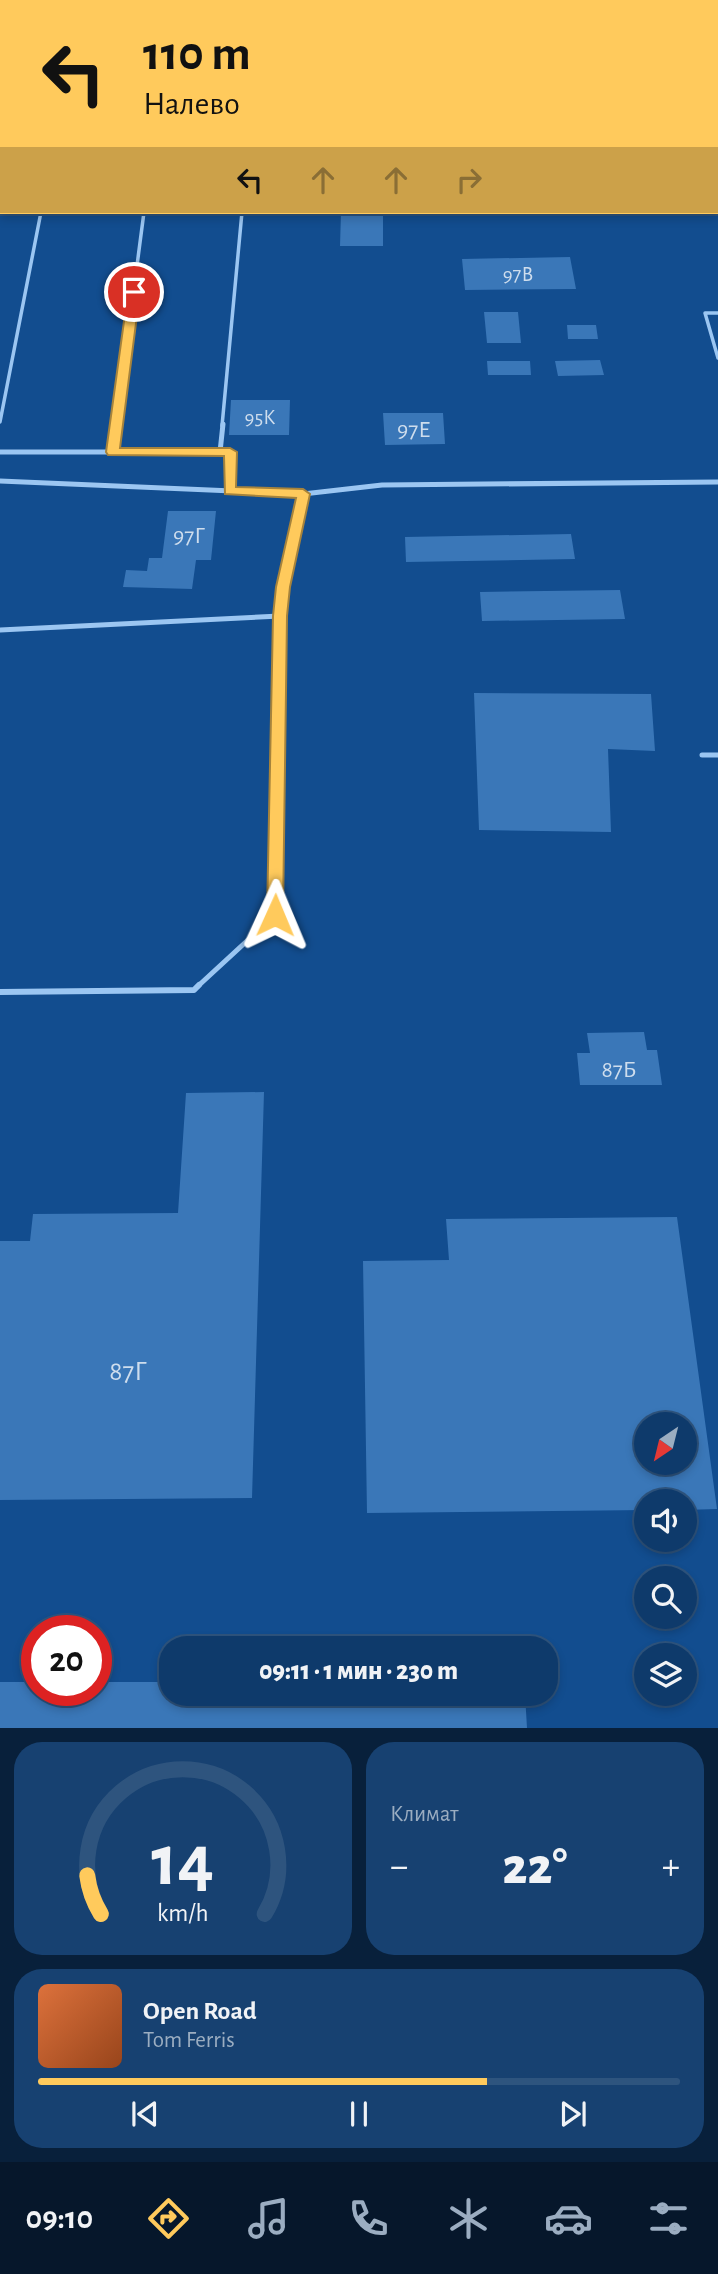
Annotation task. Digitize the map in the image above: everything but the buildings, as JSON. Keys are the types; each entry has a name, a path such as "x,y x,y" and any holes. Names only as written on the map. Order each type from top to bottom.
{"lane":[{"path":"0,422 41,214"},
{"path":"113,452 144,214"},
{"path":"220,452 242,214"},
{"path":"718,313 705,313 718,358"},
{"path":"0,452 230,452 229,491"},
{"path":"0,481 303,494 382,485 718,482"},
{"path":"0,992 194,990 275,915 280,616 283,587 303,494"},
{"path":"0,630 280,616"},
{"path":"702,755 718,755"}],"route":[{"path":"134,292 113,452 230,452 229,491 303,494 283,587 280,616 275,915"}]}
